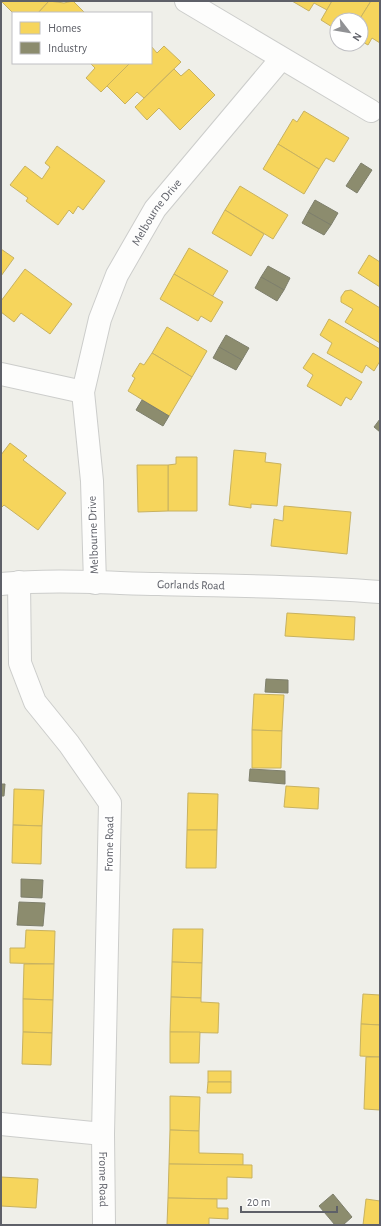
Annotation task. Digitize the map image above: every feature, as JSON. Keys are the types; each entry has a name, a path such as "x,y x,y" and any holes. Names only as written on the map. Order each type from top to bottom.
{"street":[{"path":"186,1 280,59 371,111"},
{"name":"Melbourne Drive","path":"95,583 92,481 83,392 100,319 117,274 154,209 280,59"},
{"path":"1,374 4,376 83,392"},
{"name":"Gorlands Road","path":"10,583 95,583 325,588 380,592"},
{"name":"Frome Road","path":"10,583 20,663 35,702 69,744 110,804 103,1134 104,1225"},
{"path":"1,1124 103,1134"}],"building: Homes":[{"path":"1,1 49,1 39,12 12,12"},
{"path":"49,1 64,3 73,1 84,12 39,12"},
{"path":"292,1 332,1 327,10 314,3 309,11"},
{"path":"332,1 371,1 364,12 329,12 329,25 321,20"},
{"path":"371,1 380,1 380,43 372,38 369,43 369,12 364,12"},
{"path":"164,46 181,62 144,98 137,92 125,104 107,86 129,64 152,64 152,47 157,53"},
{"path":"91,64 129,64 101,92 86,78 95,68"},
{"path":"174,69 181,76 189,69 215,95 180,130 159,108 147,120 135,107"},
{"path":"304,111 349,138 334,162 326,158 319,169 278,144 293,119 297,122"},
{"path":"278,144 319,169 304,194 263,169"},
{"path":"57,146 105,181 83,210 78,206 73,214 69,210 58,225 26,201 28,198 10,185 25,166 42,179 50,167 45,163"},
{"path":"240,186 288,215 273,239 225,210"},
{"path":"225,210 264,234 251,256 212,233"},
{"path":"189,248 228,271 212,297 174,274"},
{"path":"1,249 14,258 1,276"},
{"path":"369,255 380,262 380,287 358,273"},
{"path":"25,269 72,304 50,334 21,313 14,322 1,312 1,301"},
{"path":"174,274 223,302 211,322 201,316 198,321 160,299"},
{"path":"351,290 380,308 380,343 345,322 353,309 341,302 341,297 345,291"},
{"path":"329,319 380,349 380,361 374,371 366,365 362,373 327,353 332,343 320,335"},
{"path":"167,327 207,351 192,377 152,353"},
{"path":"152,353 192,377 169,416 128,391 135,378 132,376 140,363 144,365"},
{"path":"313,353 362,382 351,400 346,397 341,406 307,386 313,375 303,368"},
{"path":"10,443 27,456 23,460 66,493 38,530 4,505 1,508 1,455"},
{"path":"234,450 266,453 265,462 281,464 277,506 251,504 251,508 229,505"},
{"path":"176,457 197,457 197,511 168,511 168,465 176,464"},
{"path":"137,465 168,465 168,511 138,512"},
{"path":"284,506 351,512 347,554 271,546 274,519 283,521"},
{"path":"287,613 355,617 354,640 285,636"},
{"path":"254,694 284,695 282,731 252,730"},
{"path":"252,730 282,731 281,768 252,768"},
{"path":"286,786 319,788 318,809 284,807"},
{"path":"14,789 44,790 42,826 13,825"},
{"path":"188,793 218,794 217,830 187,830"},
{"path":"13,825 42,826 41,864 12,863"},
{"path":"187,830 217,830 216,868 186,868"},
{"path":"173,929 203,929 202,963 172,962"},
{"path":"26,930 55,931 54,964 10,963 10,948 25,948"},
{"path":"172,962 202,963 201,998 171,997"},
{"path":"24,964 54,964 53,1000 23,999"},
{"path":"363,994 380,995 380,1025 361,1024"},
{"path":"171,997 201,998 201,1002 219,1003 218,1033 170,1032"},
{"path":"23,999 53,1000 52,1033 23,1032"},
{"path":"361,1024 380,1025 380,1057 360,1056"},
{"path":"23,1032 52,1033 51,1065 22,1064"},
{"path":"170,1032 200,1032 199,1063 170,1063"},
{"path":"366,1057 380,1057 380,1110 364,1109"},
{"path":"208,1071 231,1071 231,1082 208,1082"},
{"path":"208,1082 231,1082 231,1093 207,1093"},
{"path":"170,1096 200,1097 199,1131 170,1130"},
{"path":"170,1130 199,1131 199,1153 243,1154 243,1165 169,1164"},
{"path":"169,1164 252,1165 252,1178 227,1177 227,1199 168,1198"},
{"path":"1,1177 38,1179 36,1208 1,1206"},
{"path":"168,1198 217,1199 217,1208 228,1208 228,1219 209,1218 209,1225 167,1225"},
{"path":"366,1199 380,1201 380,1225 363,1225"}],"building: Industry":[{"path":"361,163 372,170 357,193 346,186"},
{"path":"315,200 338,213 331,225 308,212"},
{"path":"308,212 331,225 324,235 302,223"},
{"path":"268,266 290,278 284,290 261,277"},
{"path":"261,277 284,290 277,301 255,288"},
{"path":"226,335 249,348 242,360 219,347"},
{"path":"219,347 242,360 236,370 213,358"},
{"path":"142,400 169,416 163,426 136,410"},
{"path":"380,419 380,432 374,427"},
{"path":"266,679 288,680 288,693 265,692"},
{"path":"250,769 285,771 285,784 249,781"},
{"path":"1,784 5,784 4,796 1,796"},
{"path":"21,879 43,880 42,898 21,897"},
{"path":"19,902 45,903 43,926 17,925"},
{"path":"333,1194 352,1217 343,1225 335,1225 319,1206"}]}
